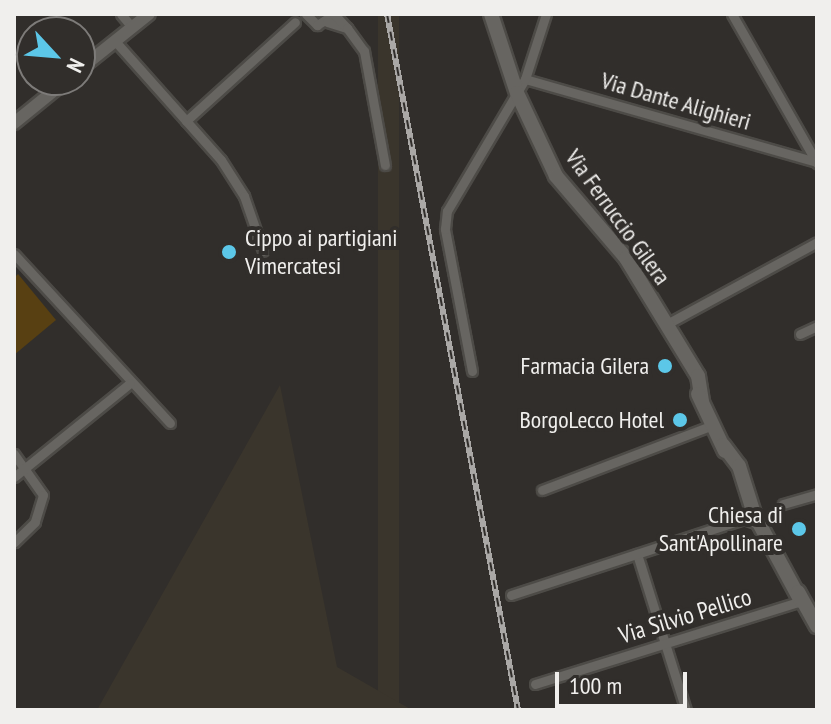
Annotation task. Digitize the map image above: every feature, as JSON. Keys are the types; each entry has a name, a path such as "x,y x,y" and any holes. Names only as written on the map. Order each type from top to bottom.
{"main road":[{"name":"Via Ferruccio Gilera","path":"491,14 517,93 556,176 626,258 681,354 698,376 702,401 723,445 739,466 754,505 801,601"},
{"name":"Via Ferruccio Gilera","path":"754,505 760,525 817,627"}],"street":[{"path":"121,14 132,27"},
{"path":"96,56 149,14"},
{"path":"472,371 445,229 447,211 525,79 546,14"},
{"path":"732,14 817,162"},
{"path":"186,121 295,22 306,16 317,25 331,17 347,28 364,51 385,165"},
{"path":"115,41 186,121 244,196 263,251"},
{"name":"Via Dante Alighieri","path":"525,79 817,162"},
{"path":"14,123 47,96"},
{"path":"665,325 817,242"},
{"path":"14,254 170,423"},
{"path":"800,334 817,326"},
{"path":"14,477 130,383"},
{"path":"542,490 713,425"},
{"path":"14,454 43,495 35,522 14,542"},
{"path":"783,504 817,494"},
{"path":"511,595 744,519 760,525"},
{"path":"637,554 686,710"},
{"name":"Via Silvio Pellico","path":"535,684 801,601"}],"shaded area":[{"path":"378,14 399,14 399,710 378,710"},
{"path":"18,274 56,320 14,355 14,278"},
{"path":"280,385 337,667 412,710 97,710"}],"railway":[{"path":"387,14 518,710"}],"place":[{"name":"Cippo ai partigiani Vimercatesi","path":"229,252"},
{"name":"Farmacia Gilera","path":"665,366"},
{"name":"BorgoLecco Hotel","path":"680,420"},
{"name":"Chiesa di Sant'Apollinare","path":"799,529"}]}
